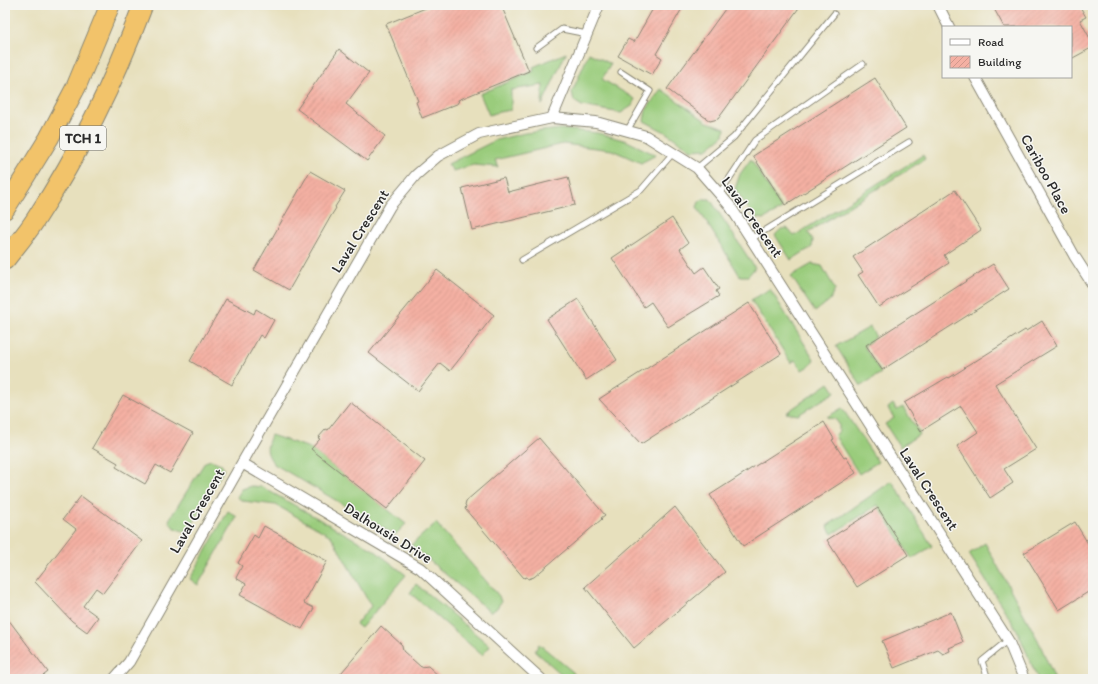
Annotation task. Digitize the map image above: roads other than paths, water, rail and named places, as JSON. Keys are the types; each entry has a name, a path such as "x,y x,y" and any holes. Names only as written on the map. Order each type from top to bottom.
{"highway":[{"name":"TCH 1","path":"7,205 49,138 76,88 110,5"},
{"name":"TCH 1","path":"5,260 36,220 71,161 103,101 131,37 142,5"}],"street":[{"path":"552,118 599,5"},
{"path":"938,5 948,26"},
{"name":"Cariboo Place","path":"976,78 1075,256 1093,285"},
{"name":"Laval Crescent","path":"114,679 129,662 390,206 416,175 438,156 479,134 552,118 596,122 646,136 697,168 730,206 1008,640 1024,679"},
{"name":"Dalhousie Drive","path":"242,463 420,568 541,679"}],"lane":[{"path":"697,168 734,137 834,14"},
{"path":"536,48 562,29 587,34"},
{"path":"719,194 755,140 863,64"},
{"path":"621,72 650,91 627,131"},
{"path":"751,239 910,142"},
{"path":"522,260 640,190 673,153"},
{"path":"988,679 982,661 1008,640"}]}
